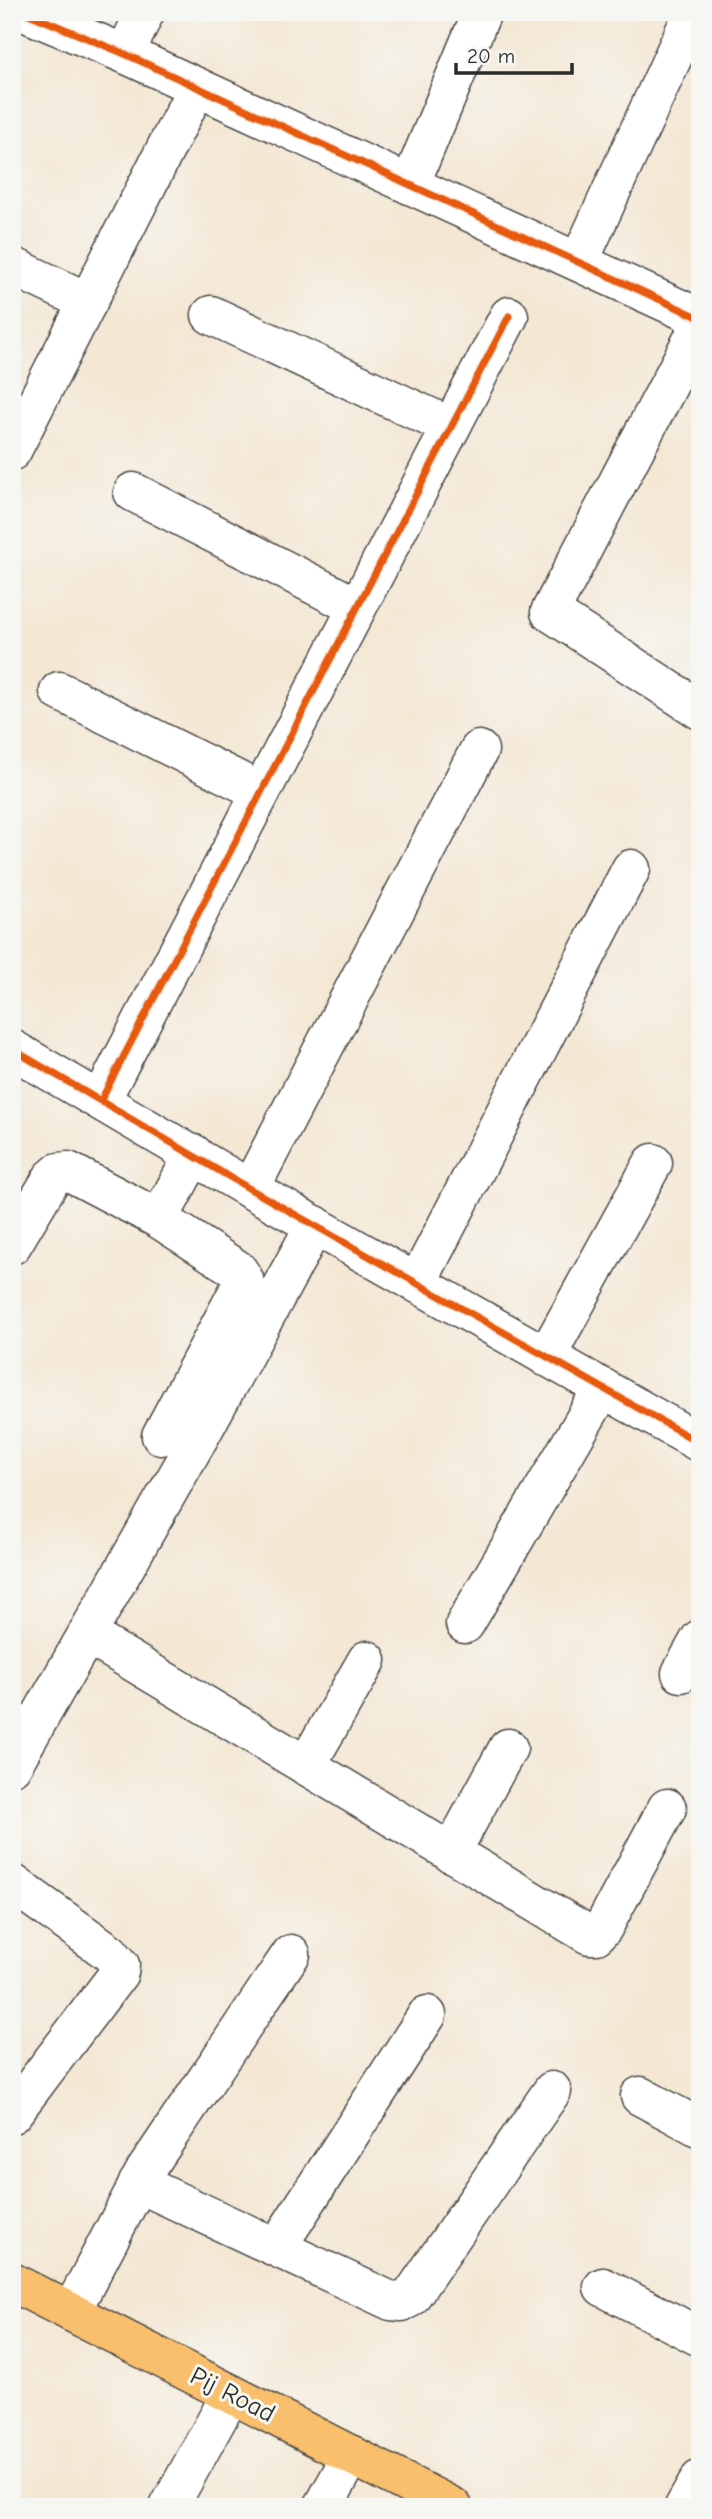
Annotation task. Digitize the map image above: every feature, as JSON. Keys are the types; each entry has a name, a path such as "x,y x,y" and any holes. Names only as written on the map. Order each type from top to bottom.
{"main road":[{"name":"Pij Road","path":"12,2282 453,2507"}],"street":[{"path":"24,12 125,54 700,318"},
{"path":"125,54 145,12"},
{"path":"410,185 482,12"},
{"path":"579,262 693,12"},
{"path":"693,12 700,41"},
{"path":"12,452 197,87"},
{"path":"12,266 88,302"},
{"path":"211,315 451,427"},
{"path":"101,1100 509,316"},
{"path":"700,324 550,612 700,710"},
{"path":"133,492 357,607"},
{"path":"58,691 261,792"},
{"path":"250,1189 479,750"},
{"path":"417,1283 631,869"},
{"path":"12,1049 250,1189 700,1443"},
{"path":"159,1219 194,1154"},
{"path":"546,1357 653,1163"},
{"path":"12,1245 52,1178 59,1172 68,1171 159,1219 238,1270 244,1279 161,1436"},
{"path":"12,1766 201,1434 315,1225"},
{"path":"464,1625 603,1388"},
{"path":"88,1635 589,1936 596,1935 603,1928 667,1808"},
{"path":"681,1674 700,1639"},
{"path":"306,1766 367,1660"},
{"path":"451,1853 508,1748"},
{"path":"12,1883 110,1953 120,1965 119,1973 12,2114"},
{"path":"71,2312 138,2183 291,1954"},
{"path":"276,2248 427,2015"},
{"path":"138,2183 391,2301 402,2302 410,2298 552,2091"},
{"path":"640,2096 700,2128"},
{"path":"603,2287 700,2337"},
{"path":"169,2507 231,2394"},
{"path":"323,2507 352,2455"},
{"path":"684,2507 700,2479"}],"cycle path":[{"path":"24,12 125,54 700,318"},
{"path":"101,1100 509,316"},
{"path":"12,1049 250,1189 700,1443"}]}
